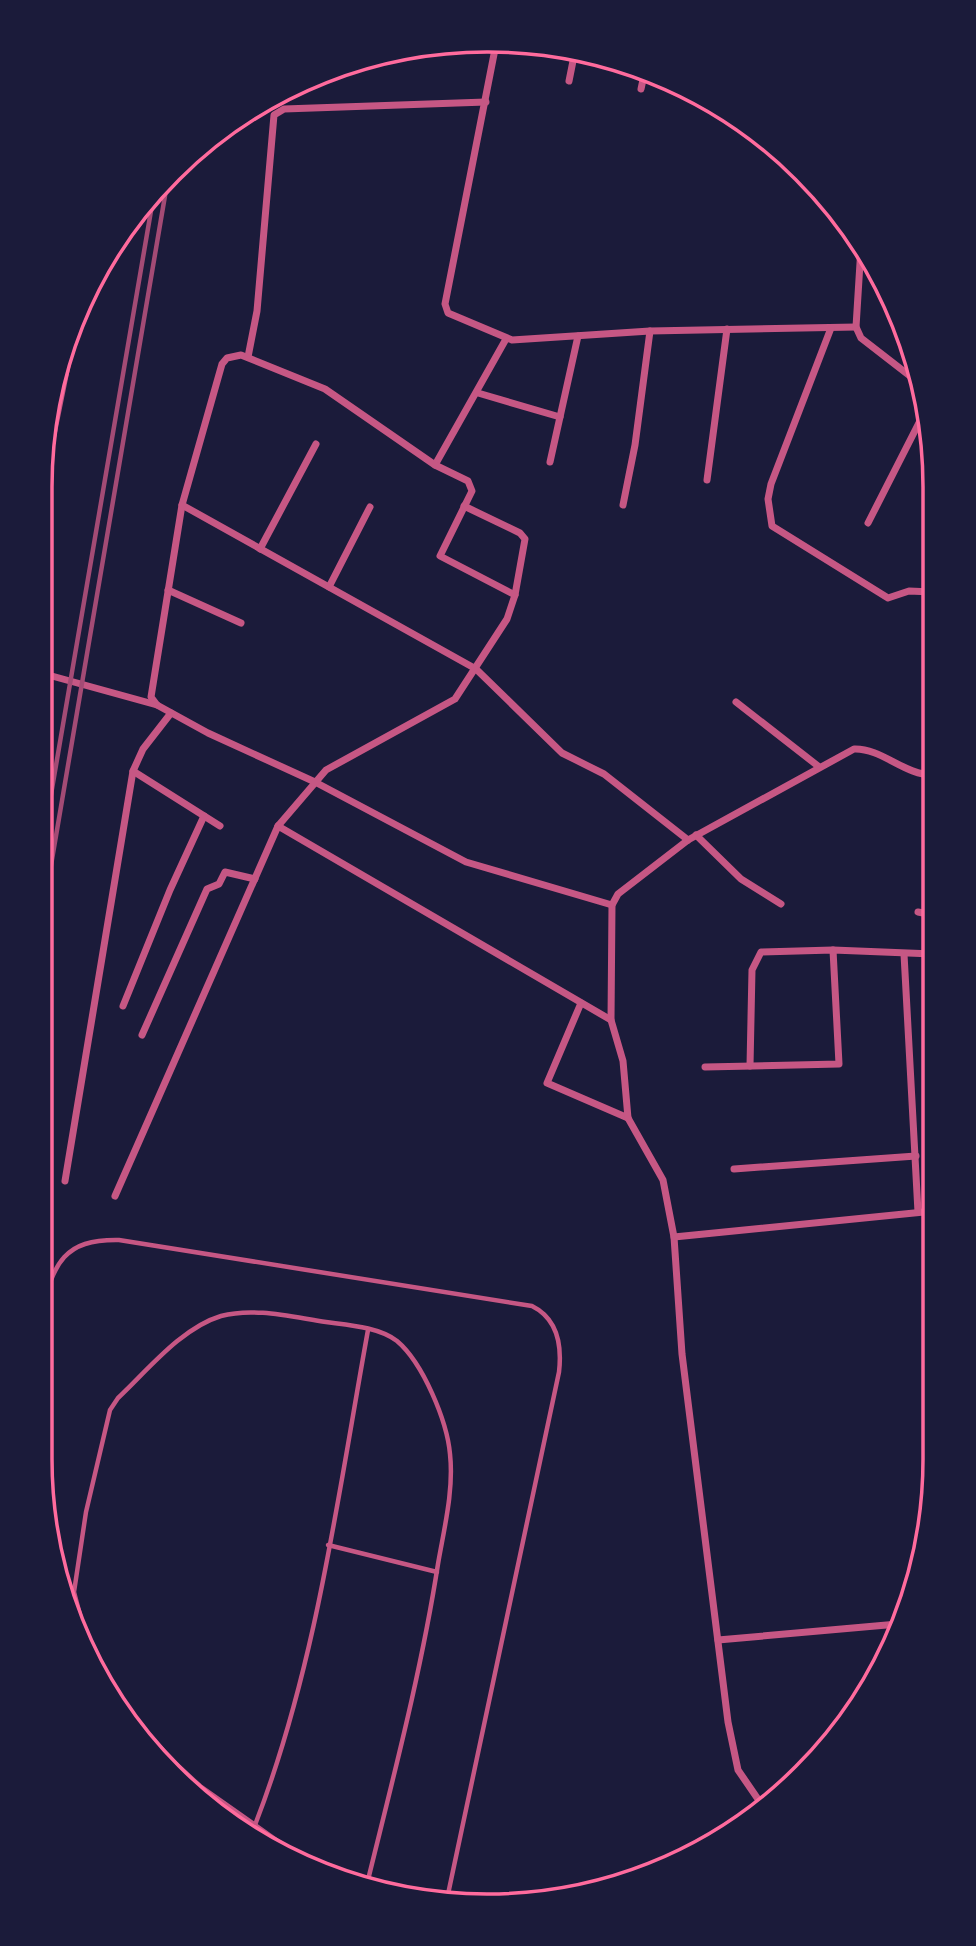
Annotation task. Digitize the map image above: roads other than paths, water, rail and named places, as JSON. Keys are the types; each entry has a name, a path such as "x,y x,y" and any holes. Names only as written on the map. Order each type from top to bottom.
{"street":[{"path":"495,52 445,304 448,313 506,339 650,331 856,327"},
{"path":"569,81 573,61"},
{"path":"641,89 643,81"},
{"path":"248,357 257,310 274,116 284,109 486,102"},
{"path":"860,262 856,327 861,338 909,375"},
{"path":"831,328 772,484 768,499 772,526 888,597 909,591 923,592"},
{"path":"707,480 727,329"},
{"path":"623,505 635,445 650,331"},
{"path":"550,463 578,336"},
{"path":"435,465 478,393 506,339"},
{"path":"157,705 151,697 151,687 182,506 222,365 227,358 241,355 248,357 325,389 435,465 470,483 472,491 440,550 441,558 515,595"},
{"path":"478,393 560,416"},
{"path":"868,523 919,423"},
{"path":"260,549 316,444"},
{"path":"182,506 476,669 562,753 604,774 688,840"},
{"path":"116,1196 278,826 326,770 449,704 476,669 508,619 515,595 524,536 464,506"},
{"path":"329,587 370,507"},
{"path":"168,590 241,623"},
{"path":"52,676 157,705 315,782 466,862 612,905"},
{"path":"736,702 818,766"},
{"path":"65,1181 133,771 143,749 171,713"},
{"path":"758,1799 738,1770 728,1722 682,1353 674,1237 663,1180 628,1118 623,1061 611,1020 612,905 625,887 688,840 818,766 854,749 862,749 916,774 923,774"},
{"path":"133,771 220,826"},
{"path":"123,1006 170,890 204,816"},
{"path":"278,826 611,1020"},
{"path":"696,835 741,879 781,904"},
{"path":"142,1035 207,889 219,884 225,872 255,879"},
{"path":"918,912 923,913"},
{"path":"705,1067 839,1064 832,950"},
{"path":"750,1066 752,970 758,955 765,951 832,950 923,954"},
{"path":"904,954 918,1212"},
{"path":"581,1003 547,1083 628,1118"},
{"path":"734,1169 916,1156"},
{"path":"674,1237 923,1212"},
{"path":"718,1640 890,1625"}],"lane":[{"path":"52,1280 58,1264 68,1253 93,1240 119,1240 533,1306 546,1316 559,1339 562,1353 559,1372 449,1892"},
{"path":"74,1592 86,1512 110,1410 118,1398 183,1338 220,1317 265,1313 384,1334 406,1352 437,1401 446,1427 451,1457 449,1497 424,1654 369,1877"},
{"path":"255,1825 284,1749 328,1545 368,1330"},
{"path":"328,1545 437,1572"},
{"path":"208,1791 263,1830"}],"railway":[{"path":"52,859 165,197"},
{"path":"52,789 151,213"}]}
